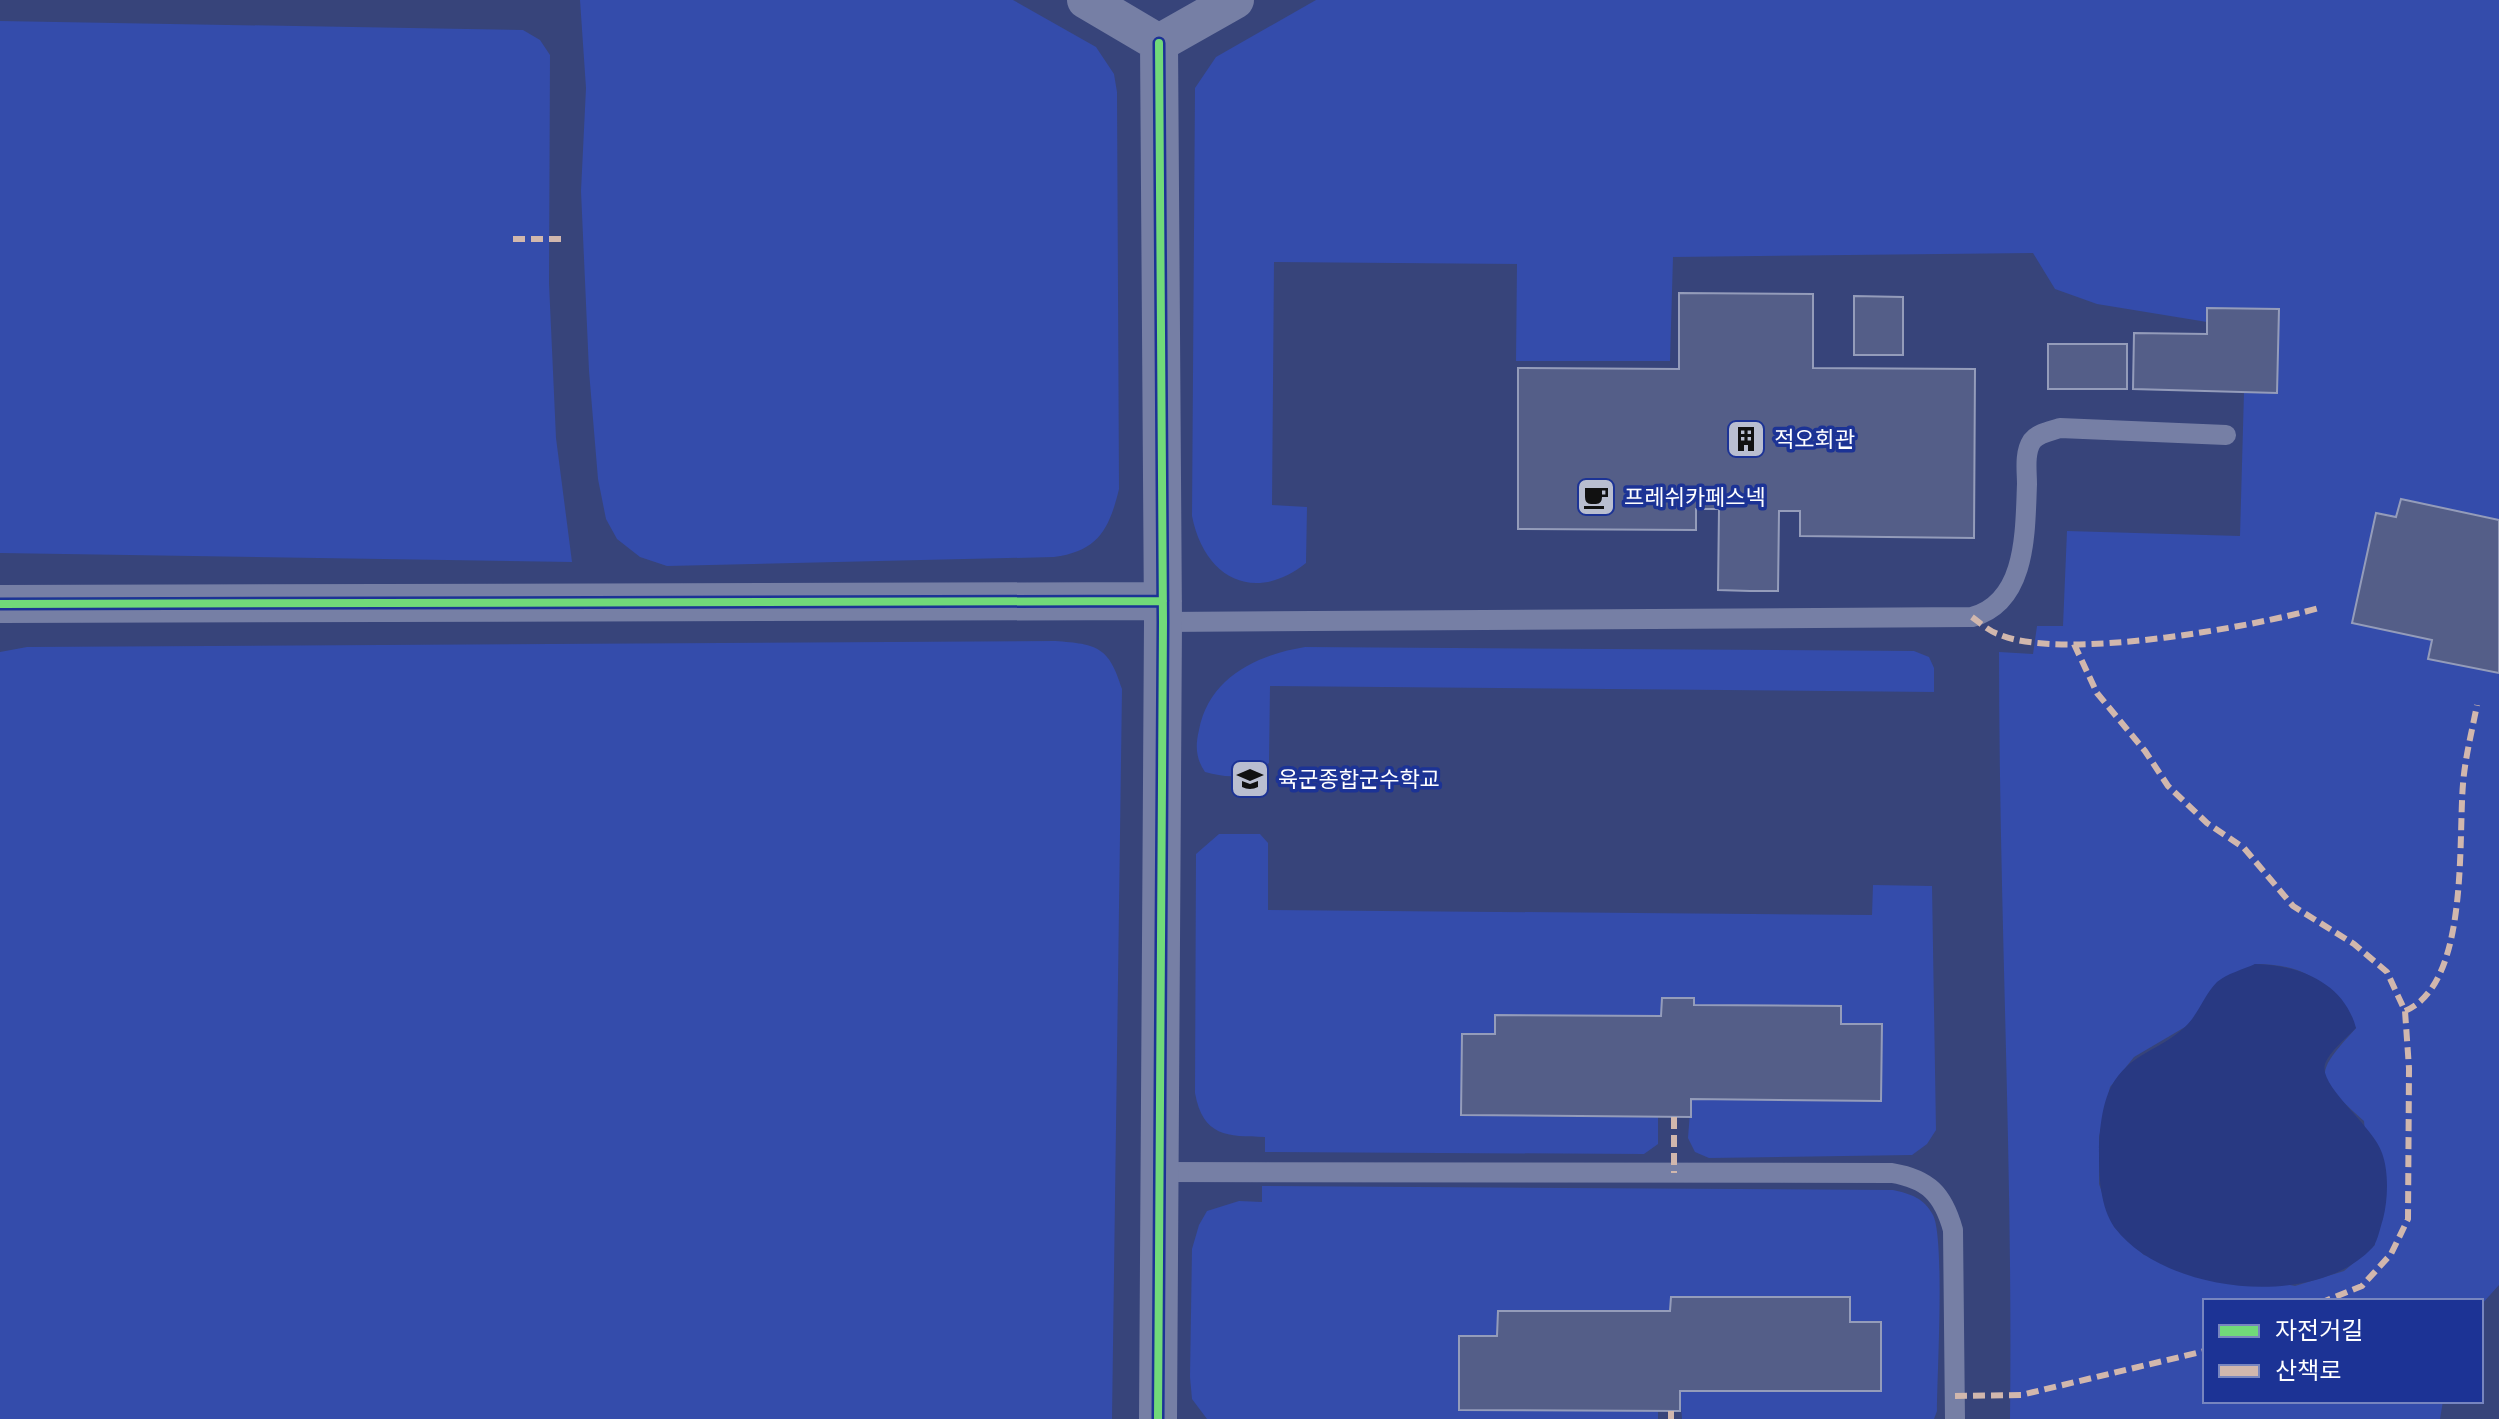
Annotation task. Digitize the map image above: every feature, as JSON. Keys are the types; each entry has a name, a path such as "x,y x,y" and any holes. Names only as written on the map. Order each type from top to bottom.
{"street":[{"path":"1086,0 1159,43"},
{"path":"1159,43 1235,0"},
{"path":"1158,1419 1163,612 1159,43"},
{"path":"0,604 1163,612"}],"lane":[{"path":"1163,612 1972,617 1989,613 2003,601 2013,584 2026,505 2027,456 2032,442 2044,432 2060,428 2226,435"},
{"path":"1160,1172 1892,1173 1915,1177 1934,1188 1947,1206 1953,1230 1955,1419"}],"shaded area":[{"path":"580,0 1013,0 1096,47 1114,74 1117,92 1119,489 1106,527 1091,544 1054,557 667,566 640,557 617,539 606,519 598,479 589,371 581,191 586,88"},
{"path":"1316,0 2499,0 2499,1285 2483,1303 2483,1299 2203,1299 2203,1403 2443,1403 2440,1419 2010,1419 2010,1227 1999,652 2033,654 2037,626 2063,626 2067,531 2240,536 2244,392 2277,393 2279,309 2208,308 2207,322 2097,304 2055,289 2033,253 1673,257 1670,361 1516,361 1517,264 1274,262 1272,505 1307,507 1306,563 1286,576 1268,582 1250,583 1219,569 1207,555 1192,516 1195,88 1216,57","holes":["2255,964 2291,968 2325,988 2356,1028 2332,1057 2325,1076 2328,1085 2364,1121 2375,1245 2344,1271 2295,1286 2144,1255 2114,1227 2099,1184 2099,1137 2110,1087 2134,1057 2185,1027"]},
{"path":"0,21 523,30 540,40 550,55 549,283 556,438 572,562 0,553"},
{"path":"1055,641 1100,650 1112,664 1122,689 1112,1419 0,1419 0,652 27,647"},
{"path":"1305,647 1914,651 1929,657 1934,668 1934,692 1270,686 1269,763 1254,772 1238,776 1205,772 1198,757 1197,741 1204,712 1213,696 1237,672 1253,663"},
{"path":"1219,834 1260,834 1268,843 1268,910 1872,915 1873,885 1932,886 1936,1130 1927,1144 1912,1155 1709,1158 1695,1152 1688,1138 1691,1099 1881,1101 1882,1024 1841,1024 1841,1006 1694,1005 1694,998 1663,998 1661,1016 1496,1015 1495,1034 1462,1034 1462,1115 1658,1117 1658,1144 1644,1154 1265,1152 1265,1137 1228,1134 1211,1126 1204,1118 1195,1093 1196,854"},
{"path":"2255,964 2287,968 2317,979 2341,999 2350,1012 2356,1028 2330,1055 2325,1064 2325,1073 2338,1095 2377,1142 2387,1177 2385,1211 2373,1247 2348,1267 2316,1280 2280,1286 2241,1286 2204,1280 2168,1268 2138,1250 2115,1228 2103,1201 2100,1181 2102,1119 2108,1094 2118,1076 2126,1067 2185,1027 2217,982"},
{"path":"1262,1186 1893,1190 1906,1193 1925,1204 1933,1215 1937,1229 1940,1278 1937,1411 1934,1419 1682,1419 1680,1391 1850,1322 1671,1297 1670,1311 1499,1311 1497,1336 1459,1337 1459,1410 1658,1411 1658,1419 1207,1419 1192,1399 1190,1377 1192,1249 1207,1211 1239,1201 1262,1202"}],"building":[{"name":"적오회관","path":"1679,293 1813,294 1813,368 1975,369 1974,538 1800,536 1800,511 1779,511 1778,591 1750,591 1718,590 1719,509 1696,509 1696,530 1518,529 1518,368 1679,369"},
{"path":"1854,296 1903,297 1903,355 1854,355"},
{"path":"2207,308 2279,309 2277,393 2133,389 2134,333 2207,334"},
{"path":"2048,344 2127,344 2127,389 2048,389"},
{"path":"2401,499 2499,520 2499,673 2428,659 2432,640 2352,623 2376,513 2396,517"},
{"path":"1662,998 1694,998 1694,1005 1841,1006 1841,1024 1882,1024 1881,1101 1691,1099 1691,1117 1461,1115 1462,1034 1495,1034 1495,1015 1661,1016"},
{"path":"1671,1297 1850,1297 1850,1322 1881,1322 1881,1391 1680,1391 1680,1411 1459,1410 1459,1336 1497,1336 1498,1311 1670,1311"}],"marked path":[{"path":"513,239 567,239"},
{"path":"1972,617 1998,634 2027,642 2109,643 2204,632 2319,608"},
{"path":"2074,644 2097,693 2145,751 2168,786 2207,823 2244,848 2293,906 2354,944 2387,972 2405,1011 2409,1068 2408,1219 2391,1254 2362,1286 2330,1299"},
{"path":"2405,1011 2426,996 2440,973 2450,943 2459,875 2464,774 2477,705"},
{"path":"1674,1117 1674,1173"},
{"path":"1955,1396 2021,1395 2203,1351"},
{"path":"1671,1411 1671,1419"}],"cycle path":[{"path":"1158,1419 1163,622 1159,43"},
{"path":"0,604 1163,601"}],"place":[{"name":"적오회관","path":"1746,439"},
{"name":"프레쉬카페스넥","path":"1596,497"},
{"name":"육군종합군수학교","path":"1250,779"}]}
